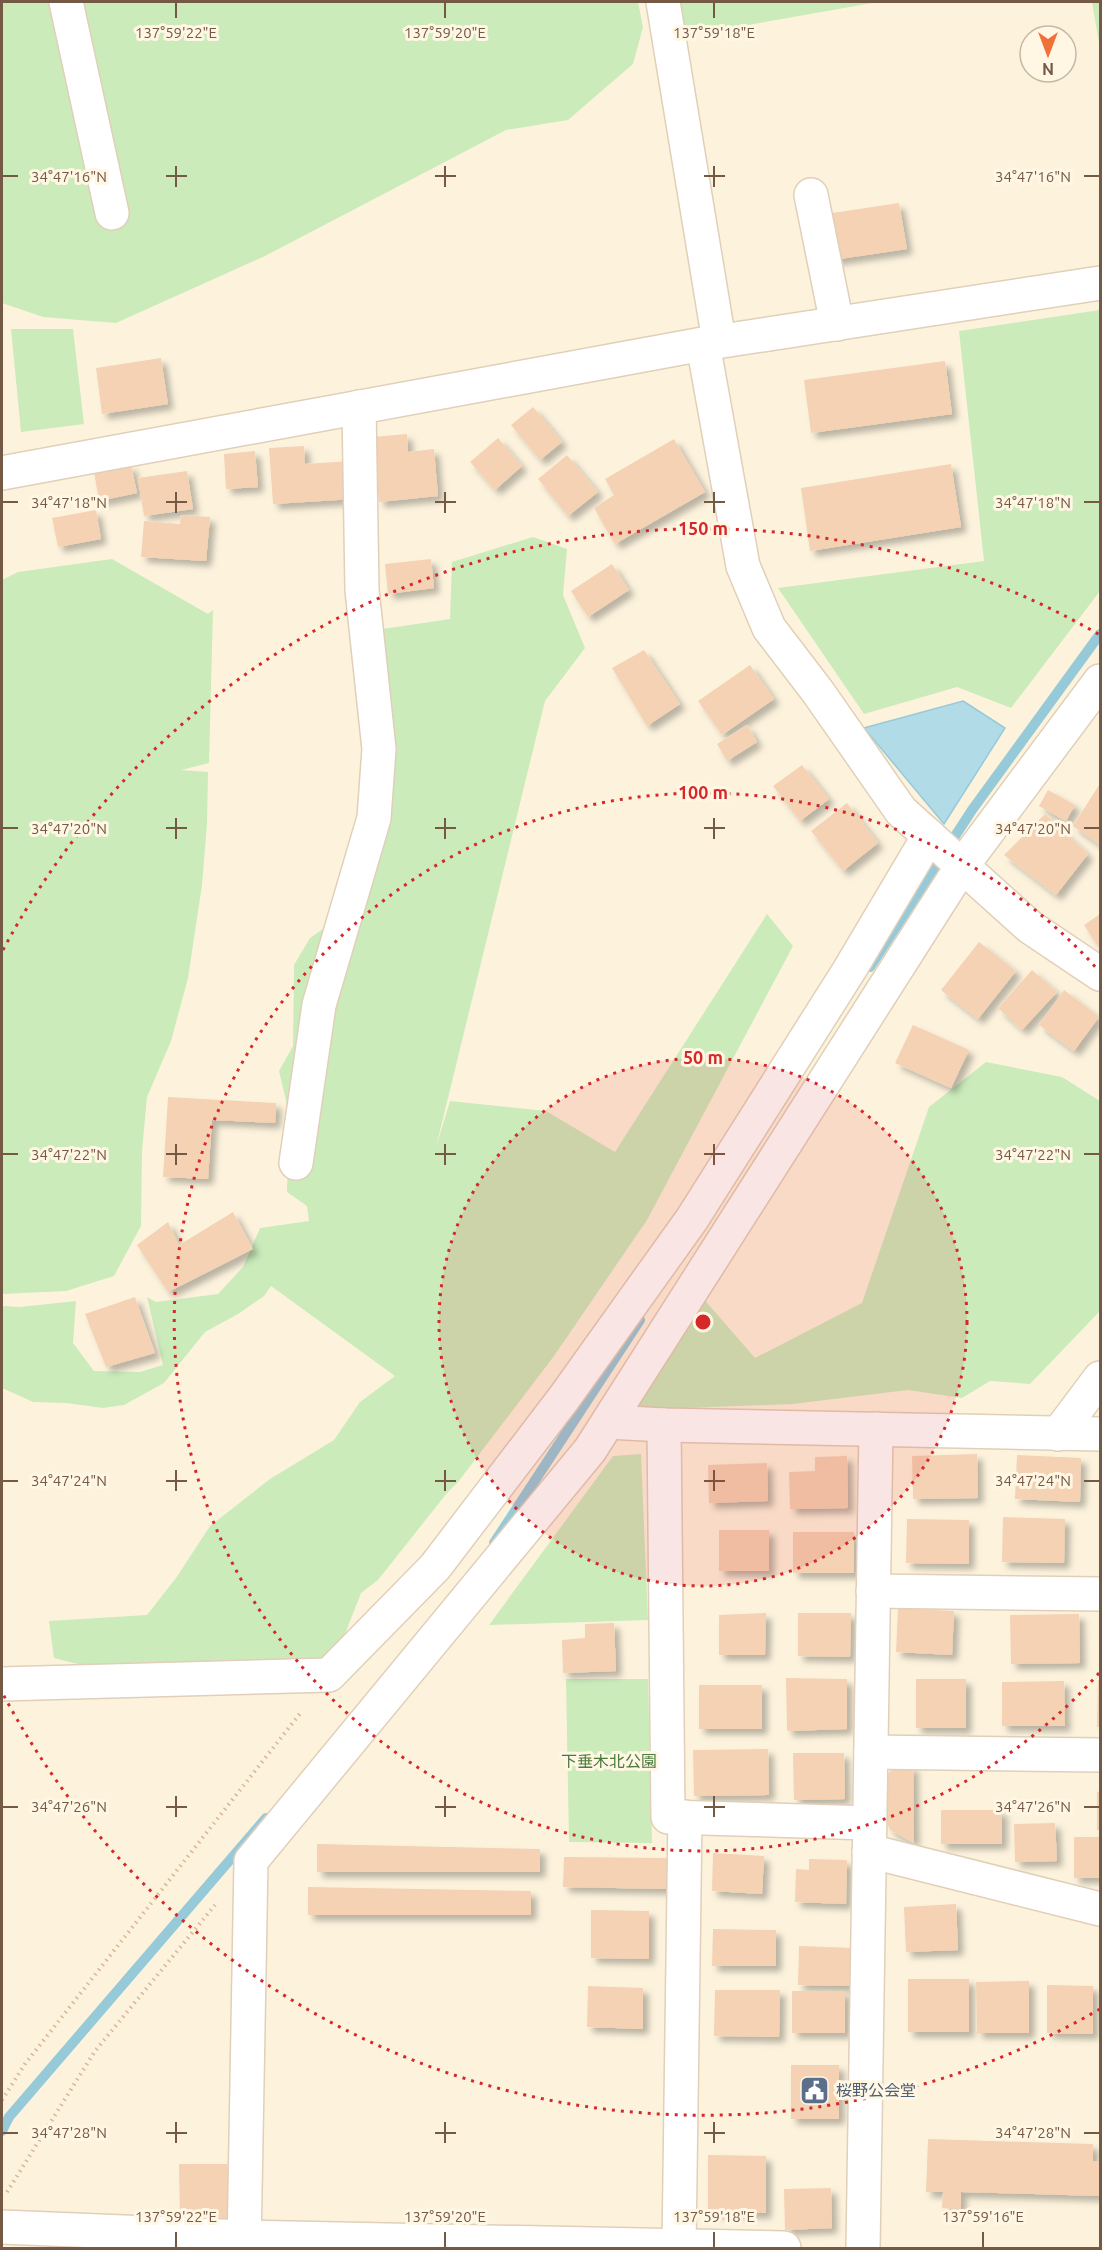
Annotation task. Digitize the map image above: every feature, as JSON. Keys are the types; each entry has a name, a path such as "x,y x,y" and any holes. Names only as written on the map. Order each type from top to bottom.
{"street":[{"path":"66,2 112,213"},
{"path":"663,2 743,566 769,628 818,692 901,811 1029,927 1101,974"},
{"path":"811,195 837,324"},
{"path":"2,473 711,343 1101,283"},
{"path":"296,1163 319,1005 374,818 379,749 362,590 359,407"},
{"path":"245,2243 250,1861 590,1450 959,863 1101,681"},
{"path":"2,1684 329,1675 435,1567 584,1370 692,1219 850,969 929,836"},
{"path":"1058,1434 1101,1378"},
{"path":"608,1422 1101,1434"},
{"path":"664,1425 668,1817 869,1837 1101,1909"},
{"path":"862,2248 876,1430"},
{"path":"873,1591 1101,1594"},
{"path":"871,1752 1101,1755"},
{"path":"679,2246 685,1817"},
{"path":"2,2227 245,2243 784,2248"}],"path":[{"path":"2,2100 25,2064 329,1675"},
{"path":"2,2200 95,2051 250,1861"}],"green space":[{"path":"2,2 638,2 643,27 633,64 568,120 506,130 265,256 116,323 43,317 2,303"},
{"path":"675,2 878,2 737,27 679,30"},
{"path":"1092,2 1100,2 1100,49"},
{"path":"1100,310 1100,591 1011,708 957,687 864,714 778,588 984,561 959,331"},
{"path":"11,329 73,329 84,424 21,432"},
{"path":"533,537 567,549 563,595 585,648 545,701 436,1147 450,1101 546,1111 615,1152 767,914 793,946 647,1220 554,1356 458,1482 378,1580 361,1593 329,1675 145,1681 54,1658 49,1621 147,1615 176,1578 210,1526 270,1479 334,1440 360,1402 395,1376 271,1286 264,1296 238,1314 205,1332 164,1383 124,1405 103,1408 66,1403 33,1402 2,1388 2,1306 20,1307 76,1301 73,1343 94,1371 140,1372 163,1365 147,1297 156,1302 218,1294 243,1267 260,1228 309,1221 307,1206 287,1192 289,1113 279,1071 293,1046 294,965 310,938 351,909 373,862 369,631 450,619 452,562"},
{"path":"112,559 208,614 213,610 209,763 181,770 208,772 202,885 188,978 171,1041 147,1097 142,1151 141,1226 114,1276 66,1291 2,1294 2,580 18,572"},
{"path":"986,1062 1062,1077 1100,1101 1100,1311 1030,1384 990,1381 962,1398 908,1390 792,1404 633,1410 702,1297 755,1358 862,1303 929,1107"},
{"path":"641,1454 648,1620 489,1625 613,1456"},
{"name":"下垂木北公園","path":"566,1679 648,1679 652,1843 569,1842"}],"water":[{"path":"963,701 1005,728 944,824 864,728"}],"building":[{"path":"899,203 907,249 833,260 826,214"},
{"path":"161,358 168,404 102,414 96,368"},
{"path":"945,361 952,414 811,433 804,380"},
{"path":"533,407 562,442 540,460 511,425"},
{"path":"407,434 408,452 434,449 438,496 379,502 373,437"},
{"path":"498,438 522,466 495,490 470,462"},
{"path":"674,439 705,492 615,544 594,508 614,495 605,479"},
{"path":"304,446 305,464 351,461 354,499 273,504 269,448"},
{"path":"255,451 258,487 226,489 224,454"},
{"path":"567,455 598,492 568,516 538,479"},
{"path":"951,464 961,527 810,551 801,488"},
{"path":"131,465 137,493 99,501 94,472"},
{"path":"187,471 193,509 144,516 138,478"},
{"path":"96,510 101,539 58,547 52,518"},
{"path":"181,515 210,517 206,561 141,557 144,521 180,524"},
{"path":"431,559 434,588 388,594 385,564"},
{"path":"612,564 629,590 588,617 571,591"},
{"path":"644,650 680,704 647,726 612,668"},
{"path":"750,665 774,699 722,735 698,701"},
{"path":"747,725 757,742 727,761 717,744"},
{"path":"802,765 829,799 800,821 773,786"},
{"path":"1099,785 1100,787 1100,845 1073,826"},
{"path":"1048,790 1075,805 1066,821 1039,806"},
{"path":"847,803 878,843 843,871 811,831"},
{"path":"1045,814 1088,854 1056,895 1004,855"},
{"path":"1100,914 1100,949 1084,925"},
{"path":"979,942 1016,971 978,1019 941,990"},
{"path":"1032,970 1057,992 1022,1030 998,1008"},
{"path":"1064,990 1099,1017 1074,1051 1039,1025"},
{"path":"913,1025 969,1050 951,1088 895,1063"},
{"path":"168,1097 276,1103 275,1123 212,1120 208,1179 163,1177"},
{"path":"233,1212 253,1249 168,1292 137,1245 168,1222 179,1245"},
{"path":"135,1297 155,1353 106,1367 85,1314"},
{"path":"977,1454 978,1498 913,1499 912,1456"},
{"path":"1017,1455 1081,1458 1080,1502 1015,1499"},
{"path":"847,1456 848,1508 790,1509 789,1472 815,1471 815,1457"},
{"path":"767,1463 768,1501 709,1503 708,1465"},
{"path":"1003,1517 1065,1519 1064,1563 1002,1562"},
{"path":"907,1519 969,1520 969,1564 906,1563"},
{"path":"719,1530 769,1530 769,1571 719,1571"},
{"path":"793,1532 854,1532 854,1573 793,1573"},
{"path":"898,1608 954,1611 952,1655 896,1652"},
{"path":"766,1613 765,1655 719,1655 719,1615"},
{"path":"798,1613 851,1613 850,1657 798,1656"},
{"path":"1079,1614 1080,1663 1011,1664 1010,1615"},
{"path":"614,1623 616,1671 563,1673 562,1640 585,1638 585,1624"},
{"path":"786,1678 847,1679 847,1729 787,1731"},
{"path":"916,1679 966,1679 966,1728 916,1728"},
{"path":"1098,1680 1100,1680 1100,1727 1097,1727"},
{"path":"1064,1681 1065,1726 1002,1726 1002,1682"},
{"path":"699,1685 762,1685 762,1729 699,1729"},
{"path":"768,1749 769,1795 694,1796 693,1750"},
{"path":"793,1753 844,1753 845,1799 794,1800"},
{"path":"913,1765 914,1843 890,1830 882,1810 882,1782 891,1770"},
{"path":"1100,1791 1100,1830 1097,1830 1097,1792"},
{"path":"941,1810 1002,1810 1002,1844 941,1844"},
{"path":"1055,1823 1057,1861 1015,1862 1014,1824"},
{"path":"1074,1837 1100,1837 1100,1878 1074,1878"},
{"path":"317,1844 540,1849 540,1872 317,1872"},
{"path":"713,1853 764,1856 762,1894 712,1891"},
{"path":"564,1857 669,1858 668,1889 563,1887"},
{"path":"809,1859 847,1860 846,1904 795,1902 796,1869 809,1870"},
{"path":"308,1887 531,1891 531,1915 308,1915"},
{"path":"956,1904 958,1950 906,1952 904,1907"},
{"path":"591,1910 649,1911 649,1959 591,1958"},
{"path":"713,1929 776,1930 776,1966 712,1966"},
{"path":"799,1946 852,1948 851,1986 798,1985"},
{"path":"908,1979 969,1979 969,2032 908,2032"},
{"path":"1029,1981 1029,2033 977,2033 976,1982"},
{"path":"1047,1985 1093,1986 1093,2034 1047,2033"},
{"path":"588,1986 643,1988 643,2029 587,2027"},
{"path":"715,1990 780,1990 779,2037 714,2036"},
{"path":"792,1991 845,1991 845,2033 792,2033"},
{"path":"791,2065 839,2065 839,2119 791,2119"},
{"path":"928,2139 1093,2144 1093,2161 1100,2161 1100,2196 961,2192 961,2209 942,2208 943,2192 926,2192"},
{"path":"708,2155 766,2156 766,2213 708,2212"},
{"path":"179,2164 227,2164 228,2219 180,2220"},
{"path":"831,2188 832,2228 785,2230 784,2189"}],"waterway":[{"path":"870,967 972,810 1100,634"},
{"path":"494,1543 640,1320"},
{"path":"2,2131 9,2117 266,1818"}],"place":[{"name":"桜野公会堂","path":"815,2090"}]}
